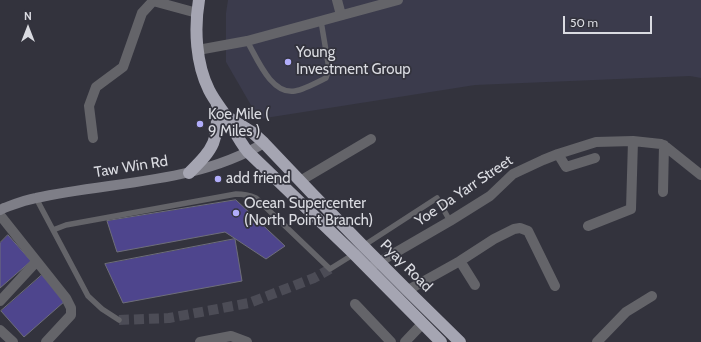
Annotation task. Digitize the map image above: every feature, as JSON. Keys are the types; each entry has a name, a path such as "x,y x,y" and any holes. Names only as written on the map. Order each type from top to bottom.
{"highway":[{"name":"Pyay Road","path":"200,0 197,12 198,50 203,77 216,103 248,152 358,250 379,263 460,342"},
{"path":"189,173 210,151 218,128 216,103"},
{"name":"Pyay Road","path":"225,115 252,132 300,180 358,250 367,268 423,323 438,341"}],"main road":[{"name":"Taw Win Rd","path":"0,210 36,198 189,173 248,152 264,143"}],"street":[{"path":"337,0 341,15"},
{"path":"198,50 247,41 398,0"},
{"path":"93,138 89,106 96,87 123,67 142,13 152,1 197,12"},
{"path":"300,180 371,139"},
{"path":"588,226 631,209 633,141"},
{"name":"Yoe Da Yarr Street","path":"367,268 379,263 490,196 513,174 558,154 596,142 633,141 664,145"},
{"path":"664,145 701,175"},
{"path":"663,192 664,145"},
{"path":"558,154 566,167 595,158"},
{"path":"0,216 66,298 71,308 71,315 46,342"},
{"path":"408,290 460,261 494,239 514,229 520,228 528,231 555,286"},
{"path":"460,261 475,286"},
{"path":"0,301 36,262"},
{"path":"597,342 626,312 652,296"},
{"path":"355,304 391,342"},
{"path":"405,342 423,323"},
{"path":"0,330 12,342"},
{"path":"438,341 448,331"},
{"path":"200,342 231,336 247,342"}],"lane":[{"path":"247,41 270,81 280,90 295,91 326,78 329,69 321,21"},
{"path":"53,230 66,225 236,194 243,194 256,198 330,268 437,198 450,221"},
{"path":"36,198 88,296 102,309 119,320"}],"shaded area":[{"path":"228,0 701,0 701,78 690,76 475,85 259,119 226,62 226,13"}],"building":[{"path":"236,200 285,246 266,259 225,232 117,252 107,221"},
{"path":"8,235 31,261 0,288 0,243"},
{"path":"235,239 242,281 123,303 105,264"},
{"path":"42,275 65,301 24,337 1,311"}],"tunnel":[{"path":"119,320 169,318 249,303 314,278 330,269"}],"place":[{"name":"Young Investment Group","path":"288,62"},
{"name":"Koe Mile ( 9 Miles )","path":"200,124"},
{"name":"add friend","path":"218,179"},
{"name":"Ocean Supercenter (North Point Branch)","path":"236,213"}]}
